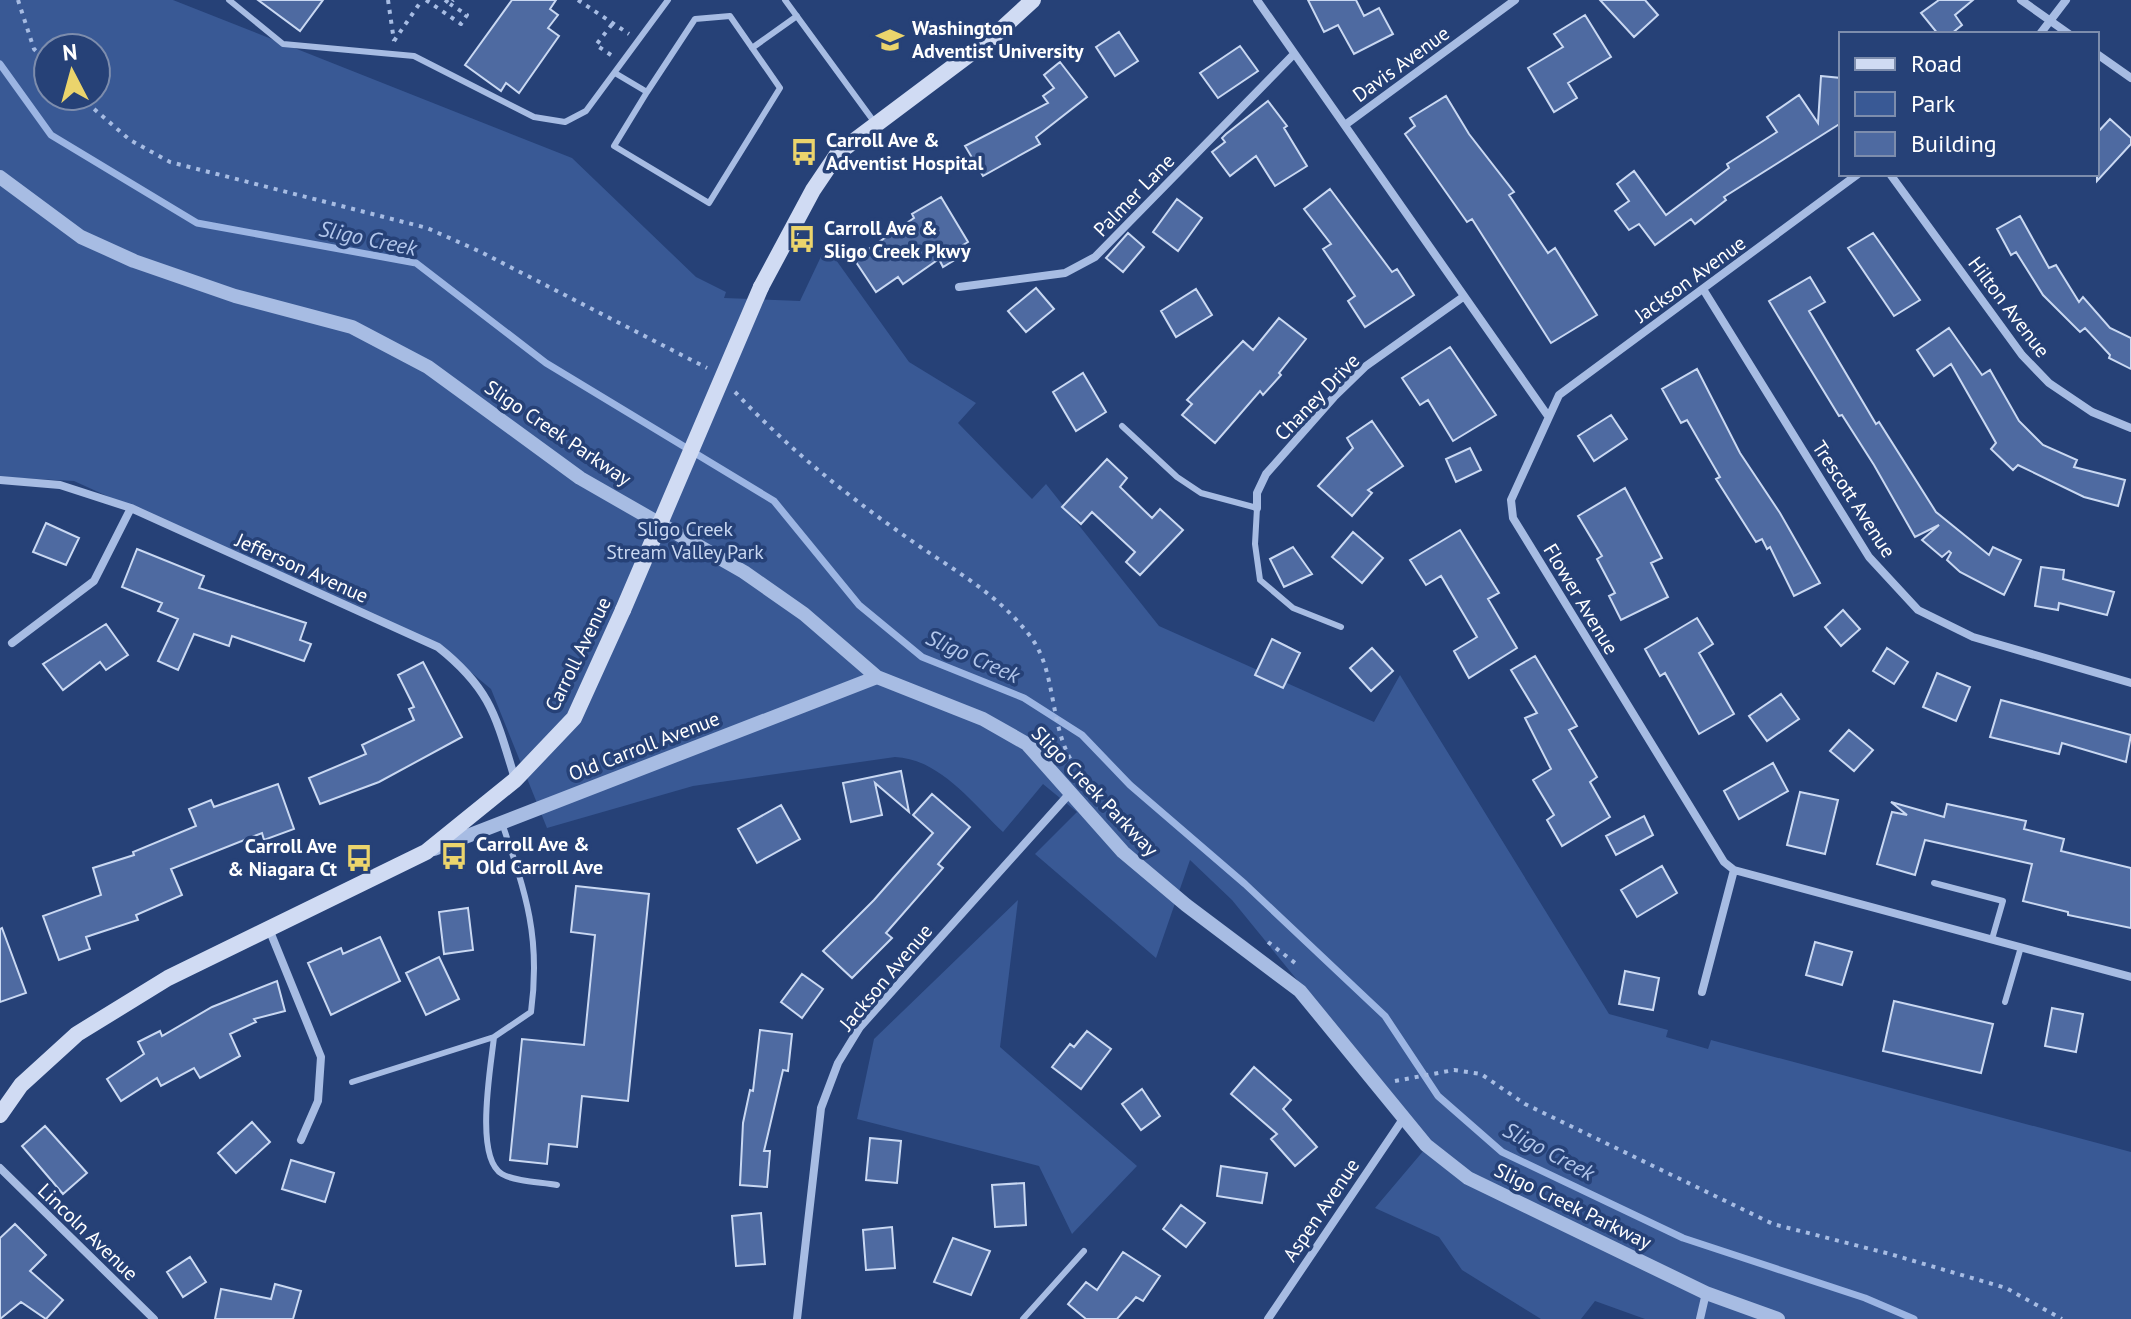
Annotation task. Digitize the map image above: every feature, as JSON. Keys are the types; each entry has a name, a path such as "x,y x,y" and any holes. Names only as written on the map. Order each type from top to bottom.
{"main road":[{"name":"Carroll Avenue","path":"0,1115 21,1085 77,1034 168,978 426,852 515,780 574,718 761,287 813,190 838,153 994,36 1033,0"}],"street":[{"path":"1257,0 1548,416"},
{"name":"Davis Avenue","path":"1345,125 1515,0"},
{"path":"2021,0 2066,32"},
{"path":"2042,32 2066,0"},
{"name":"Palmer Lane","path":"959,287 990,286 1065,273 1095,257 1294,54"},
{"path":"2099,55 2131,78"},
{"name":"Jackson Avenue","path":"1548,416 1559,395 1855,176"},
{"name":"Hilton Avenue","path":"1891,176 2022,355 2049,383 2092,412 2131,428"},
{"name":"Sligo Creek Parkway","path":"0,177 81,237 134,261 235,296 352,327 428,367 580,478 744,572 804,614 877,677 983,719 1027,744 1123,852 1300,991 1426,1145 1468,1178 1706,1293 1778,1319"},
{"name":"Trescott Avenue","path":"1703,289 1869,557 1918,610 1973,637 2131,683"},
{"name":"Chaney Drive","path":"1257,508 1257,493 1266,474 1334,397 1366,366 1463,297"},
{"name":"Flower Avenue","path":"1548,416 1511,500 1513,518 1724,862 1734,870"},
{"name":"Jefferson Avenue","path":"0,480 60,485 131,508 438,647 466,669 492,704 515,780"},
{"path":"12,643 94,581 131,508"},
{"name":"Old Carroll Avenue","path":"426,852 877,677"},
{"name":"Jackson Avenue","path":"797,1319 821,1108 838,1063 860,1027 1071,792"},
{"path":"1702,992 1734,870 2131,977"},
{"path":"269,928 321,1057 318,1101 301,1140"},
{"name":"Aspen Avenue","path":"1268,1319 1403,1119"},
{"name":"Lincoln Avenue","path":"0,1168 154,1319"},
{"path":"1700,1319 1706,1293"}],"lane":[{"path":"229,0 283,44 414,56 534,117 565,122 586,111 668,0"},
{"path":"785,0 877,125"},
{"path":"730,16 780,88 709,203 614,146 647,92 695,19 730,16"},
{"path":"752,48 797,16"},
{"path":"615,73 647,92"},
{"path":"1122,426 1177,477 1201,493 1257,508 1255,544 1260,580 1293,608 1341,627"},
{"path":"352,1082 494,1037 531,1012 534,929 528,898 502,823"},
{"path":"1934,883 2003,901 1992,939"},
{"path":"2005,1002 2021,947"},
{"path":"494,1037 486,1141 489,1162 502,1175 557,1185"},
{"path":"1023,1319 1084,1251"}],"path":[{"path":"18,0 32,43"},
{"path":"388,0 394,41"},
{"path":"386,54 424,0 461,24 467,15 449,1"},
{"path":"578,0 638,41"},
{"path":"613,23 596,45 622,63"},
{"path":"98,112 130,140 170,162 427,228 481,252 710,370"},
{"path":"729,386 834,486 911,541 963,572 998,601 1032,637 1040,655 1061,741"},
{"path":"1396,1081 1454,1070 1481,1074 1525,1104 1773,1224 2006,1288 2062,1319"}],"green space":[{"name":"Sligo Creek Stream Valley Park","path":"0,0 173,0 572,158 696,277 726,292 724,298 800,301 826,246 909,362 976,403 958,423 1032,499 1046,484 1159,626 1374,722 1400,675 1609,1014 1668,1030 1666,1037 1708,1049 1711,1040 2131,1152 2131,1319 1645,1319 1595,1301 1581,1319 1541,1319 1462,1270 1439,1237 1375,1208 1430,1143 1232,900 1190,860 1156,958 1035,854 1077,812 1043,784 1003,832 941,774 926,765 895,757 693,786 547,828 491,689 443,649 74,481 0,477"},
{"path":"1018,900 1000,1047 1137,1166 1072,1234 1039,1166 857,1119 874,1039"}],"building":[{"path":"258,0 323,0 300,31"},
{"path":"512,0 556,0 550,9 558,15 548,28 559,36 519,93 506,83 501,91 465,65"},
{"path":"1308,0 1356,0 1364,16 1379,8 1393,34 1354,54 1338,25 1324,32"},
{"path":"1600,0 1645,0 1658,15 1634,37"},
{"path":"1939,0 1973,0 1955,15 1962,25 1953,32 1936,32 1921,13"},
{"path":"1585,15 1611,57 1568,83 1577,98 1554,112 1528,68 1563,47 1554,34"},
{"path":"1119,32 1138,61 1115,76 1096,47"},
{"path":"1240,46 1258,71 1218,98 1200,73"},
{"path":"1060,62 1087,97 1036,137 1040,144 983,176 965,146 1048,103 1043,96 1054,88 1044,75"},
{"path":"1821,76 1839,78 1839,124 1724,197 1726,200 1695,224 1691,219 1655,245 1639,224 1629,230 1615,211 1629,201 1617,184 1634,171 1666,215 1729,168 1727,164 1777,132 1767,117 1799,95 1818,123"},
{"path":"1446,96 1469,134 1514,192 1509,195 1548,253 1555,248 1597,315 1551,343 1472,219 1467,222 1405,134 1415,126 1410,118"},
{"path":"1268,101 1287,126 1284,128 1307,166 1275,186 1256,156 1230,176 1212,152 1225,142 1222,138 1226,134"},
{"path":"2110,119 2131,138 2131,144 2097,181 2099,176 2099,131"},
{"path":"1330,189 1392,272 1397,269 1414,295 1365,327 1348,301 1355,296 1323,249 1331,244 1304,209"},
{"path":"941,197 968,242 953,251 958,258 943,267 939,259 903,284 898,277 876,292 854,259 914,218 912,214"},
{"path":"1177,199 1202,218 1178,251 1153,232"},
{"path":"2020,216 2049,268 2056,265 2079,302 2083,297 2110,328 2131,338 2131,369 2109,358 2110,355 2085,328 2080,332 2043,295 2016,252 2011,255 1997,229"},
{"path":"1128,233 1144,247 1123,272 1106,258"},
{"path":"1873,233 1920,300 1894,316 1848,248"},
{"path":"1810,277 1825,302 1809,311 1876,424 1879,422 1936,512 1989,555 1993,547 2021,560 2004,595 1960,572 1947,560 1949,551 1942,557 1922,540 1939,525 1915,537 1874,465 1842,415 1839,416 1784,326 1769,301"},
{"path":"1036,288 1054,309 1026,332 1008,311"},
{"path":"1196,289 1212,315 1176,337 1161,311"},
{"path":"1279,318 1306,339 1279,373 1281,375 1263,395 1260,391 1215,443 1182,415 1192,404 1187,400 1243,341 1253,350"},
{"path":"1949,328 1982,375 1990,370 2019,421 2043,445 2077,460 2074,467 2125,480 2118,506 2084,497 2018,465 2013,470 1991,449 1996,443 1951,364 1934,376 1917,350"},
{"path":"1450,347 1496,415 1453,441 1428,400 1420,405 1402,378"},
{"path":"1697,369 1740,453 1780,513 1820,583 1794,596 1770,547 1767,549 1762,539 1756,542 1716,479 1720,477 1687,420 1681,423 1662,389"},
{"path":"1083,373 1106,412 1076,431 1053,392"},
{"path":"1611,415 1627,439 1594,461 1578,436"},
{"path":"1372,421 1403,466 1368,490 1372,493 1352,516 1318,486 1353,448 1347,438"},
{"path":"1470,448 1481,470 1456,482 1446,459"},
{"path":"1107,459 1127,478 1120,487 1152,518 1160,509 1183,530 1140,575 1126,562 1135,552 1092,512 1081,524 1062,507"},
{"path":"1625,488 1662,558 1651,563 1668,597 1621,620 1609,596 1615,593 1597,559 1602,556 1578,516"},
{"path":"46,523 79,538 66,565 33,552"},
{"path":"1460,530 1499,593 1488,599 1517,648 1469,678 1454,651 1477,637 1441,576 1426,585 1410,560"},
{"path":"1353,532 1383,558 1362,583 1332,557"},
{"path":"1293,547 1312,574 1284,587 1270,559"},
{"path":"137,549 204,576 199,588 306,623 300,640 311,644 304,661 232,636 229,646 194,634 178,670 158,661 178,619 158,611 162,603 122,587"},
{"path":"2041,567 2064,570 2063,579 2114,592 2107,615 2059,603 2058,610 2035,606"},
{"path":"1843,610 1860,629 1841,646 1825,627"},
{"path":"1697,618 1713,644 1699,653 1734,714 1699,734 1665,673 1660,676 1645,649"},
{"path":"106,624 128,655 106,670 100,662 63,690 43,664"},
{"path":"1272,639 1300,653 1283,688 1255,675"},
{"path":"1372,648 1393,671 1371,691 1350,668"},
{"path":"1887,648 1908,662 1894,684 1873,671"},
{"path":"1535,656 1577,726 1569,730 1597,777 1590,782 1610,817 1562,846 1547,820 1554,815 1533,780 1551,769 1525,718 1537,713 1511,670"},
{"path":"423,662 462,737 379,782 320,804 309,778 366,754 362,745 414,720 409,709 414,707 398,675"},
{"path":"1937,673 1970,687 1956,721 1923,707"},
{"path":"1781,694 1799,719 1767,741 1749,716"},
{"path":"2001,700 2131,735 2126,762 2062,743 2059,754 1990,737"},
{"path":"1849,730 1873,750 1854,771 1830,751"},
{"path":"1773,763 1788,791 1739,819 1724,791"},
{"path":"901,771 909,812 875,783 882,815 851,822 843,783"},
{"path":"278,784 294,829 264,840 262,833 171,869 182,895 136,915 138,920 86,937 90,949 59,960 43,916 101,895 93,868 134,855 133,852 196,826 189,809 211,800 214,807"},
{"path":"1800,792 1838,800 1825,854 1787,845"},
{"path":"932,794 970,827 938,864 943,868 886,933 892,938 852,978 823,951 874,900 933,833 913,815"},
{"path":"1891,802 1944,817 1947,804 2026,821 2024,829 2064,839 2061,851 2131,868 2131,928 2068,915 2068,912 2023,901 2032,864 1925,840 1915,875 1877,864 1892,812 1907,815"},
{"path":"781,805 800,839 757,863 738,829"},
{"path":"1644,816 1653,835 1616,855 1606,836"},
{"path":"1662,866 1677,893 1637,917 1621,890"},
{"path":"576,886 649,894 628,1101 582,1096 577,1147 549,1144 547,1164 510,1160 522,1039 584,1045 595,935 571,932"},
{"path":"468,908 473,950 444,954 439,912"},
{"path":"0,929 26,993 0,1002"},
{"path":"380,937 400,981 331,1015 308,963 341,948 343,954"},
{"path":"1815,942 1852,952 1842,985 1806,975"},
{"path":"439,957 459,999 426,1015 406,973"},
{"path":"1625,971 1659,978 1653,1010 1619,1004"},
{"path":"802,974 823,989 802,1018 781,1002"},
{"path":"277,981 285,1011 254,1019 256,1022 230,1034 240,1056 200,1078 194,1068 161,1086 157,1078 121,1101 107,1079 144,1054 138,1042 160,1031 162,1036 212,1007"},
{"path":"1894,1001 1993,1024 1981,1073 1883,1051"},
{"path":"2052,1008 2083,1014 2076,1052 2045,1046"},
{"path":"760,1030 792,1034 788,1071 783,1070 764,1151 770,1151 767,1187 740,1185 743,1123 750,1090 753,1091"},
{"path":"1087,1031 1111,1049 1081,1089 1052,1067 1070,1044 1074,1047"},
{"path":"1254,1067 1291,1100 1283,1109 1317,1147 1295,1166 1271,1139 1277,1134 1231,1094"},
{"path":"1142,1089 1160,1116 1141,1130 1122,1104"},
{"path":"252,1122 270,1142 236,1173 218,1153"},
{"path":"45,1126 87,1173 63,1194 22,1146"},
{"path":"870,1138 901,1141 897,1183 866,1180"},
{"path":"291,1160 334,1173 325,1202 282,1189"},
{"path":"1221,1166 1267,1173 1262,1203 1217,1196"},
{"path":"1024,1183 1026,1225 995,1227 992,1185"},
{"path":"1181,1205 1205,1223 1186,1247 1163,1229"},
{"path":"761,1213 765,1264 736,1266 732,1216"},
{"path":"15,1224 46,1255 30,1271 63,1300 46,1319 21,1302 0,1319 0,1238"},
{"path":"892,1227 895,1268 866,1270 863,1230"},
{"path":"953,1238 990,1251 971,1295 934,1282"},
{"path":"1123,1252 1160,1276 1143,1301 1136,1297 1117,1319 1086,1319 1068,1304 1086,1282 1097,1290"},
{"path":"190,1257 206,1282 183,1297 167,1272"},
{"path":"275,1284 301,1291 293,1319 215,1319 221,1289 271,1299"}],"waterway":[{"name":"Sligo Creek","path":"0,64 51,135 197,223 416,263 546,363 774,501 859,605 922,657 1024,698 1082,735 1130,785 1245,884 1385,1016 1438,1096 1502,1152 1683,1238 1865,1298 1914,1319"}],"place":[{"name":"Washington Adventist University","path":"890,40"},
{"name":"Carroll Ave & Adventist Hospital","path":"804,152"},
{"name":"Carroll Ave & Sligo Creek Pkwy","path":"802,239"},
{"name":"Carroll Ave & Old Carroll Ave","path":"454,856"},
{"name":"Carroll Ave & Niagara Ct","path":"359,858"}]}
